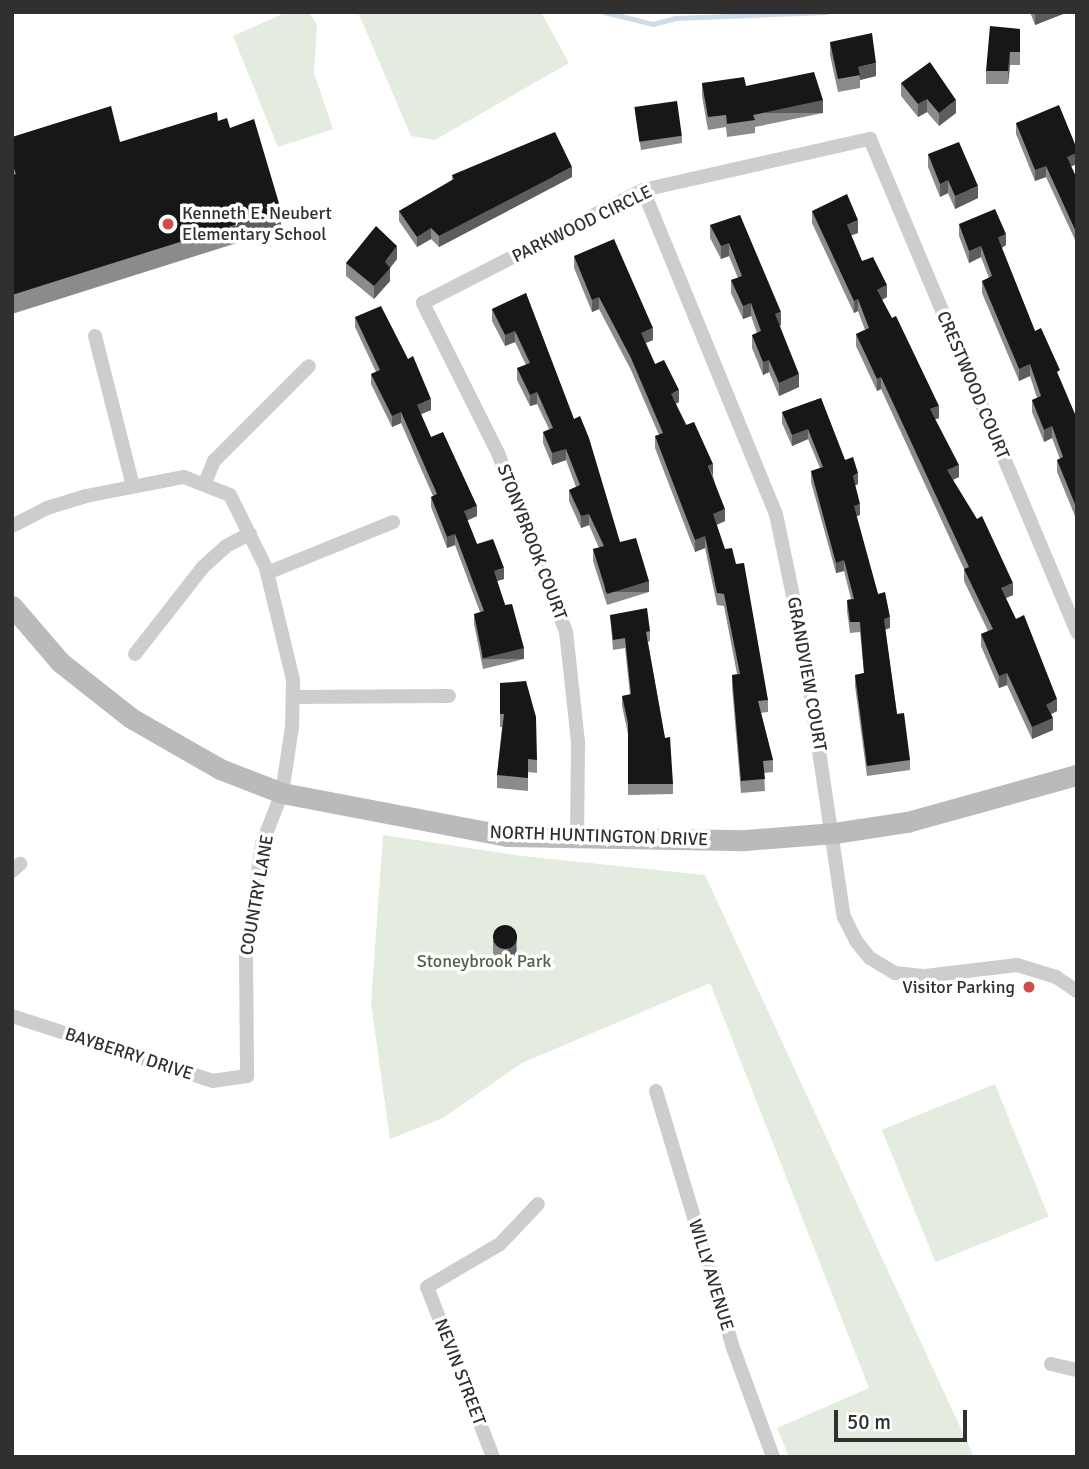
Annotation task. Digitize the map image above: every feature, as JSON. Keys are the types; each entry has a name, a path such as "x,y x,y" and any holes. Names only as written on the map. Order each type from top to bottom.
{"street":[{"name":"PARKWOOD CIRCLE","path":"424,303 643,190 870,139"},
{"name":"CRESTWOOD COURT","path":"870,139 1077,632"},
{"name":"GRANDVIEW COURT","path":"643,190 776,514 792,583 834,833 844,917 870,958 895,973 925,976 1017,965 1056,977 1077,991"},
{"name":"STONYBROOK COURT","path":"424,303 498,453 566,632 578,742 577,839"},
{"path":"95,336 133,486"},
{"path":"205,483 214,461 309,366"},
{"name":"COUNTRY LANE","path":"12,526 47,508 133,486 184,477 230,495 267,573 284,629 293,697 282,793 262,844 246,955 247,1076"},
{"path":"267,573 393,522"},
{"path":"135,654 203,567 226,546 250,534"},
{"name":"NORTH HUNTINGTON DRIVE","path":"12,606 60,662 131,718 220,769 282,793 507,836 745,841 834,833 907,822 1077,775"},
{"path":"293,697 449,696"},
{"name":"BAYBERRY DRIVE","path":"12,1016 213,1081 247,1076"},
{"name":"WILLY AVENUE","path":"656,1091 732,1345 773,1457"},
{"name":"NEVIN STREET","path":"493,1457 427,1287 500,1244 538,1204"},
{"path":"1051,1364 1077,1370"}],"green space":[{"path":"287,12 309,12 317,25 314,73 333,129 278,147 233,36"},
{"path":"358,12 541,12 569,63 435,140 411,136"},
{"name":"Stoneybrook Park","path":"383,835 522,856 705,875 974,1457 789,1457 777,1428 869,1388 710,983 522,1063 443,1118 390,1139 371,1003"},
{"path":"995,1084 1049,1217 935,1262 882,1130"}],"building":[{"path":"990,26 1020,29 1020,52 1010,52 1008,71 986,71"},
{"path":"872,33 876,63 858,67 860,75 838,79 830,42"},
{"path":"930,62 956,100 939,113 927,99 918,104 901,83"},
{"path":"814,72 823,100 753,115 755,120 727,124 726,115 708,117 702,83 744,77 746,86"},
{"path":"677,101 682,136 639,142 634,107"},
{"path":"1059,105 1077,149 1077,153 1067,157 1077,179 1077,234 1046,166 1035,170 1016,123"},
{"path":"111,106 120,142 217,112 218,121 227,118 230,128 254,119 281,210 12,295 12,175 16,174 12,163 12,137"},
{"path":"555,132 572,167 439,236 431,228 417,237 399,211 454,179 452,175"},
{"path":"959,142 978,186 955,196 948,180 940,184 928,154"},
{"path":"847,194 858,220 847,225 862,261 873,257 887,285 877,290 892,318 896,316 939,406 930,409 959,465 947,470 977,519 982,516 1013,583 1001,588 1016,619 1024,615 1057,699 1046,705 1053,718 1032,727 1007,673 999,676 981,634 993,629 964,569 969,567 881,377 877,379 856,334 869,328 858,299 854,301 812,211"},
{"path":"995,209 1006,234 998,238 1035,331 1041,328 1060,370 1057,372 1077,419 1077,509 1057,460 1063,457 1052,426 1044,430 1032,400 1041,396 1030,364 1019,369 982,281 992,276 981,246 969,251 959,224"},
{"path":"740,215 781,312 775,314 799,374 779,383 769,360 763,362 752,335 761,331 751,303 743,306 731,280 742,276 729,243 721,246 710,225"},
{"path":"376,226 397,246 385,262 390,268 374,286 346,263"},
{"path":"614,239 653,328 641,333 655,364 664,360 679,390 671,394 686,425 694,422 713,464 708,466 725,509 713,514 725,549 732,548 736,564 744,563 768,700 758,701 773,760 763,761 765,779 741,781 732,675 740,674 724,594 717,593 705,536 695,540 655,436 663,433 631,358 599,297 592,300 574,256"},
{"path":"526,293 574,419 580,416 589,438 620,542 636,538 649,581 607,594 593,549 604,546 589,514 581,516 569,490 580,485 566,449 552,453 543,432 553,428 537,392 530,395 517,368 530,363 515,331 505,335 492,309"},
{"path":"381,306 408,359 413,356 431,399 417,405 431,437 443,432 477,506 464,511 477,544 493,539 504,568 494,571 505,605 512,604 524,648 483,658 474,614 484,611 455,534 447,537 431,497 437,494 401,412 392,416 371,374 380,370 355,317"},
{"path":"821,398 845,460 853,457 858,473 853,476 860,504 854,506 878,594 885,592 890,617 884,619 897,714 904,713 910,760 867,766 855,675 864,673 860,622 850,622 847,600 854,599 844,560 836,563 811,471 823,467 808,429 792,435 782,412"},
{"path":"647,608 650,631 646,632 665,738 670,737 673,784 628,784 628,723 622,696 631,694 625,638 613,640 610,615"},
{"path":"526,681 536,717 537,760 528,759 528,778 497,775 504,714 500,714 500,683"},
{"path":"505,925 516,932 517,937 510,948 505,949 494,942 493,937 500,926"}],"waterway":[{"path":"604,12 653,24 676,18 826,12"}],"place":[{"name":"Kenneth E. Neubert Elementary School","path":"168,224"},
{"name":"Visitor Parking","path":"1029,987"}]}
